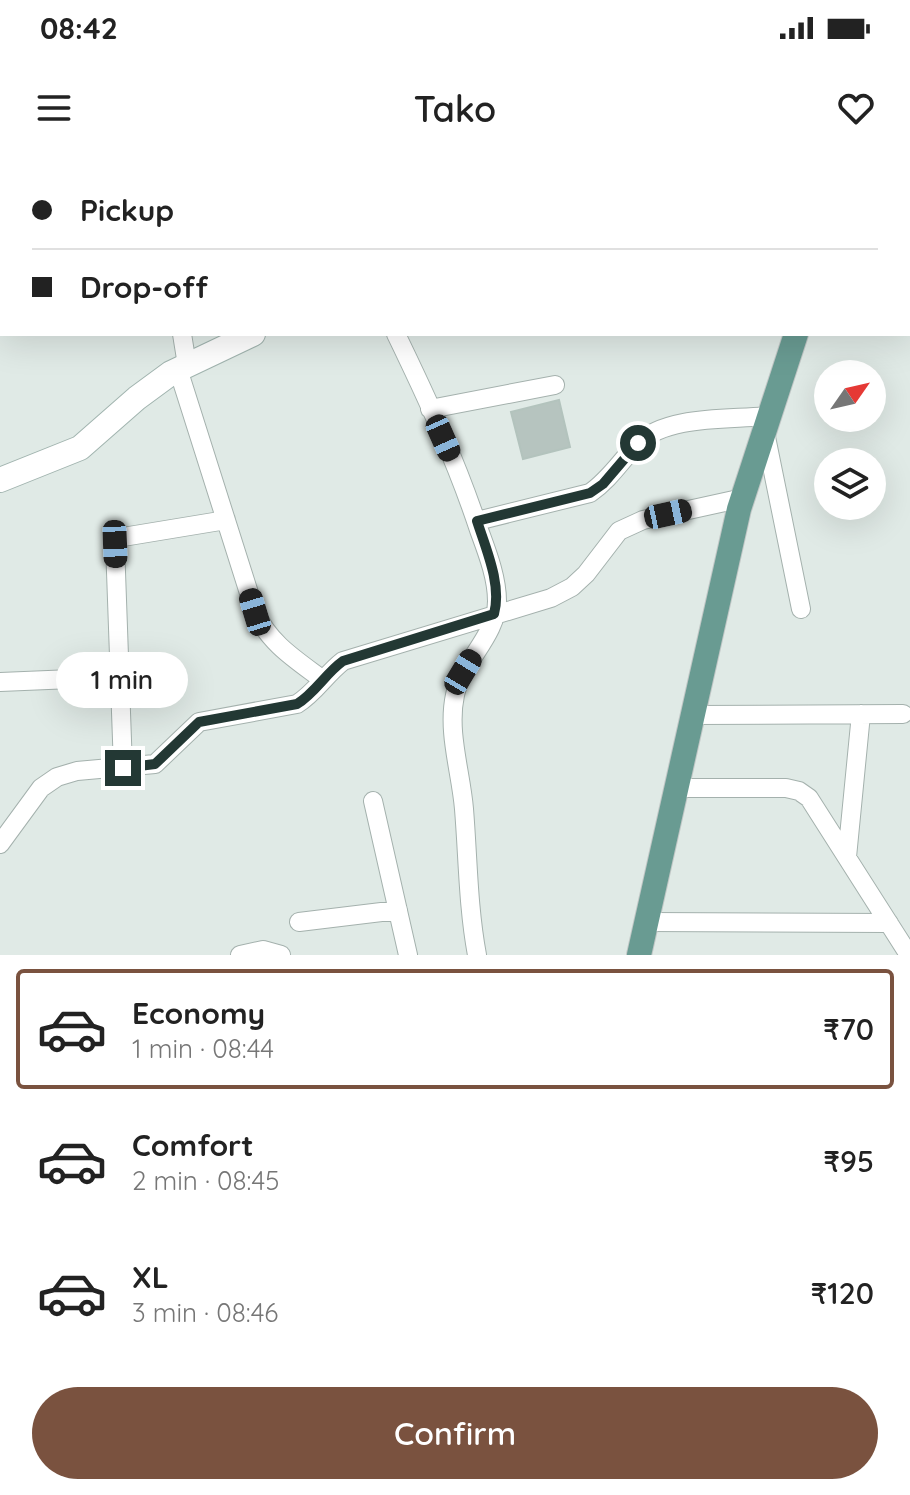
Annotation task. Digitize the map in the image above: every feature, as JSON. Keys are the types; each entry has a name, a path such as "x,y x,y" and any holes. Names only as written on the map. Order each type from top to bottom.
{"main road":[{"path":"0,480 80,448 137,398 183,367 249,336"},
{"path":"639,955 743,498 795,336"}],"street":[{"path":"182,336 183,367 255,612 263,630 275,644 323,680"},
{"path":"397,336 477,521 497,602 490,627 463,672 454,696 454,749 464,805 477,955"},
{"path":"430,409 555,385"},
{"path":"477,521 590,493 603,484 638,443 670,424 766,423 801,609"},
{"path":"0,844 41,788 57,777 77,771 155,764 199,722 297,704 343,661 551,598 572,587 586,574 619,531 643,520 743,498"},
{"path":"123,768 115,544 118,539 226,520"},
{"path":"0,682 120,677"},
{"path":"847,857 861,714"},
{"path":"693,715 903,714"},
{"path":"676,788 786,788 799,791 816,808 909,955"},
{"path":"373,801 408,955"},
{"path":"299,922 398,910"},
{"path":"647,922 889,923"},
{"path":"240,955 263,950 281,955"}],"building":[{"path":"559,400 570,447 523,459 511,412"}],"route":[{"path":"123,768 155,764 199,722 297,704 343,661 494,614 497,602 477,521 590,493 603,484 638,443"}]}
